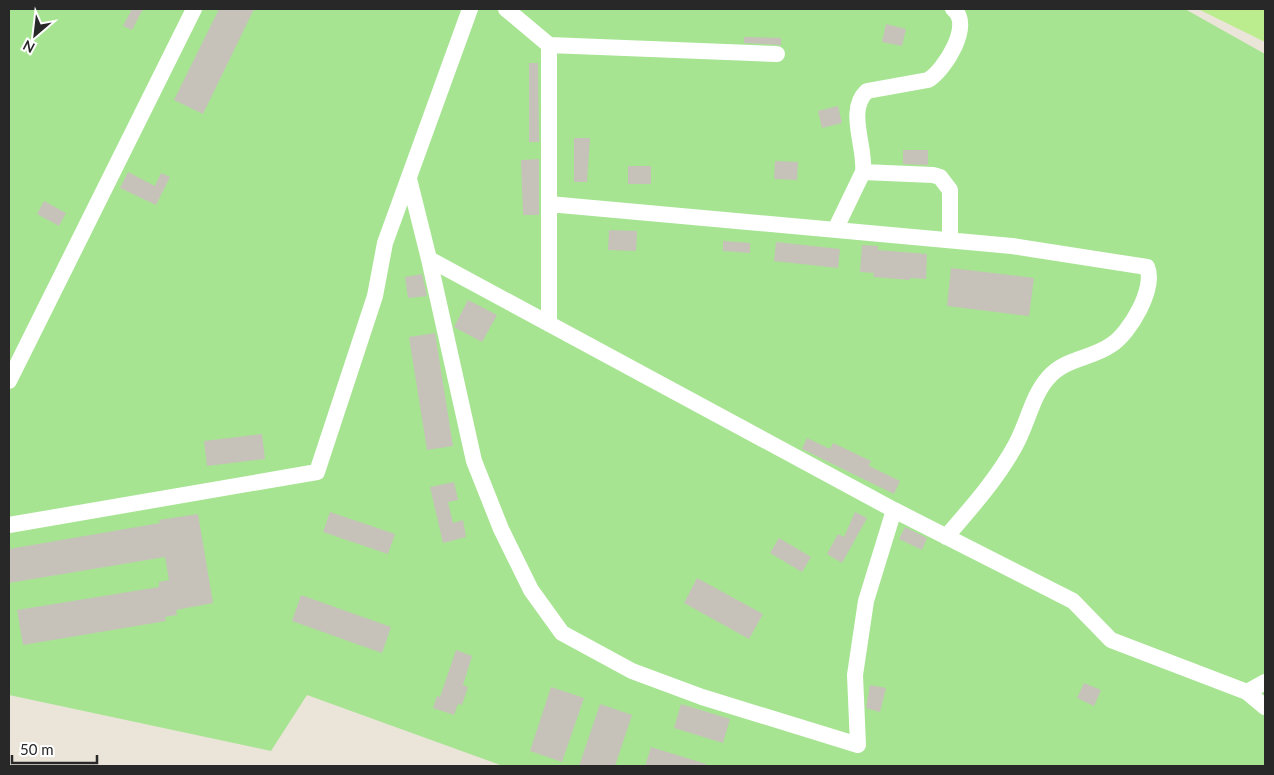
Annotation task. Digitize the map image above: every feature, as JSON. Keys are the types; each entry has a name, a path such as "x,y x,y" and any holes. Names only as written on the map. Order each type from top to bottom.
{"lane":[{"path":"9,381 194,9"},
{"path":"9,525 317,472 375,296 385,243 470,9"},
{"path":"506,9 549,45 777,54"},
{"path":"835,230 863,172 864,162 857,115 858,105 862,96 867,91 928,80 935,76 943,68 954,47 959,29 959,18 953,9"},
{"path":"549,45 549,324"},
{"path":"863,172 933,175 940,177 949,185 950,190 950,240"},
{"path":"409,180 429,259 474,461 501,529 531,590 562,633 632,671 702,697 858,745 855,675 866,600 894,510"},
{"path":"549,204 1012,246 1139,264 1147,267 1150,274 1145,298 1124,332 1112,345 1068,363 1048,378 1016,446 1000,470 946,537"},
{"path":"429,259 894,510 1073,601 1111,640 1247,692 1265,707"},
{"path":"1247,692 1265,682"}],"green space":[{"path":"9,9 1185,9 1265,54 1265,766 503,766 307,695 271,751 9,695"},
{"path":"1198,9 1265,9 1265,42"}],"building":[{"path":"132,9 143,9 132,30 123,26"},
{"path":"219,9 254,9 203,114 174,100"},
{"path":"886,24 906,29 902,46 882,42"},
{"path":"744,37 781,38 781,45 744,43"},
{"path":"529,63 538,63 539,142 529,142"},
{"path":"838,106 842,123 822,128 818,111"},
{"path":"574,138 590,138 587,182 574,182"},
{"path":"903,150 928,150 928,165 903,164"},
{"path":"539,159 539,215 523,215 521,160"},
{"path":"775,161 798,162 797,180 774,179"},
{"path":"628,166 651,166 651,184 628,184"},
{"path":"128,172 155,186 161,173 170,177 156,205 120,188"},
{"path":"44,201 66,213 59,226 37,214"},
{"path":"609,230 637,231 636,251 608,250"},
{"path":"723,241 750,243 750,253 723,251"},
{"path":"776,242 840,249 838,268 774,261"},
{"path":"862,245 878,246 878,250 927,254 926,279 910,278 910,280 873,277 874,273 860,272"},
{"path":"951,268 1034,278 1029,316 947,306"},
{"path":"422,274 427,296 408,298 405,277"},
{"path":"468,300 497,315 482,342 454,327"},
{"path":"435,333 453,446 427,450 409,337"},
{"path":"262,434 265,459 207,466 204,441"},
{"path":"807,438 830,449 833,443 871,461 869,466 900,481 894,494 802,449"},
{"path":"454,482 458,500 448,502 453,523 463,520 466,537 443,543 430,487"},
{"path":"330,512 395,534 388,554 323,532"},
{"path":"855,512 867,518 842,563 827,554 838,534 844,537"},
{"path":"198,514 213,603 176,610 177,615 165,617 166,621 23,645 17,610 159,587 159,582 169,580 165,557 9,583 9,549 160,523 159,520"},
{"path":"905,527 927,538 922,550 899,539"},
{"path":"779,538 811,557 802,572 770,553"},
{"path":"697,578 763,614 749,639 684,603"},
{"path":"301,595 391,627 382,653 292,621"},
{"path":"456,650 472,656 463,685 468,687 462,705 458,704 454,715 433,708 437,696 440,697"},
{"path":"1084,683 1101,690 1094,706 1077,698"},
{"path":"870,685 886,688 880,712 866,708"},
{"path":"551,687 584,698 562,762 530,751"},
{"path":"600,704 632,715 615,766 579,766"},
{"path":"681,704 730,719 723,743 674,728"},
{"path":"651,747 706,764 705,766 645,766"}]}
